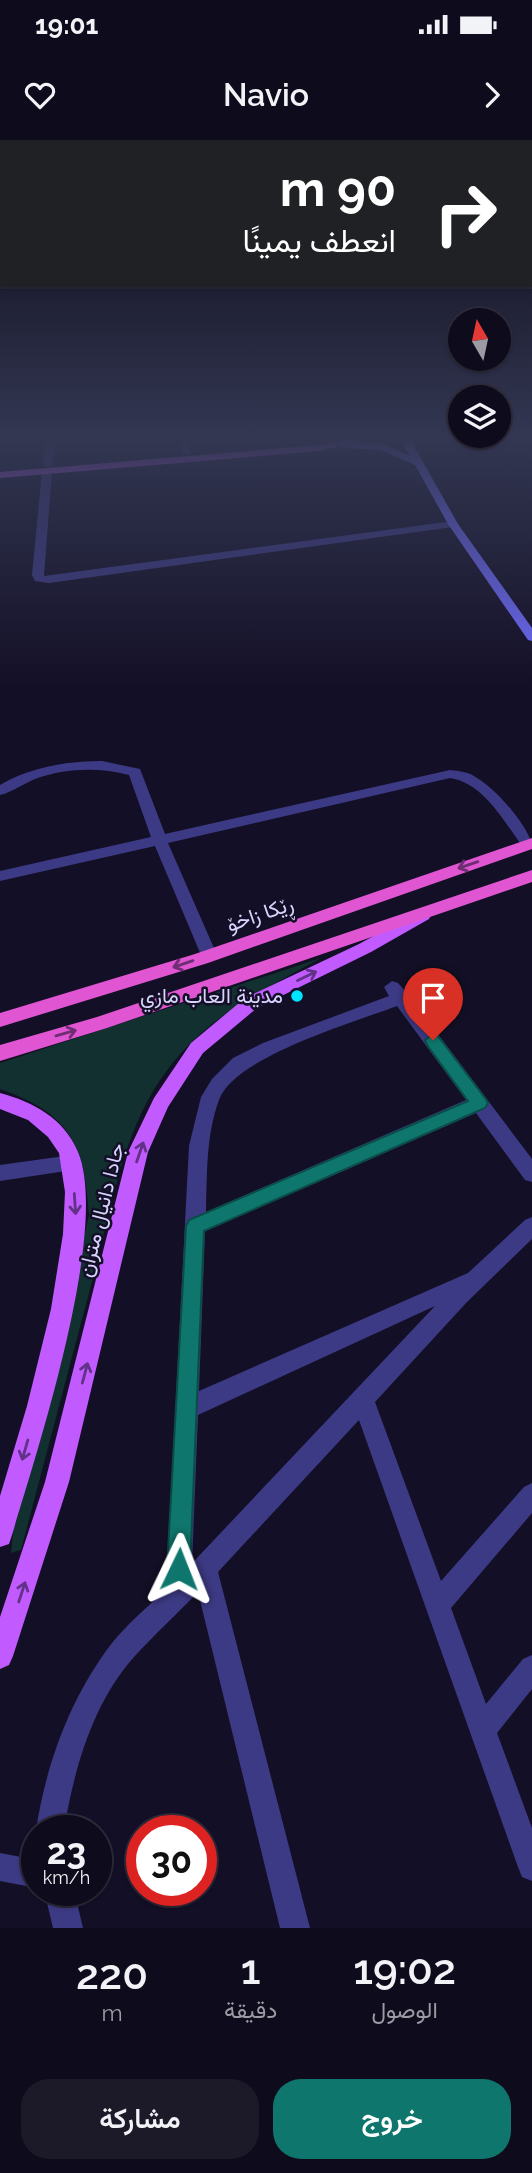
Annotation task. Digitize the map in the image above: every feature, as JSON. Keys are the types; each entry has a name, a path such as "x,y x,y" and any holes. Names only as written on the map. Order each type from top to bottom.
{"highway":[{"name":"ڕێکا زاخۆ","path":"0,1020 70,1002 530,843"},
{"path":"0,1052 100,1023 532,876"}],"main road":[{"path":"453,524 532,637"},
{"name":"جادا دانيال متران","path":"0,1656 57,1482 138,1153 161,1103 197,1048 251,1003 365,948 431,910"},
{"name":"جادا دانيال متران","path":"0,1101 16,1104 58,1133 72,1163 76,1219 58,1332 0,1535"}],"street":[{"path":"43,522 38,575 39,579 49,580 453,524"},
{"path":"0,791 16,780 60,769 116,766 135,772 160,841 209,955"},
{"path":"0,876 457,774 477,781 530,843"},
{"path":"177,1595 201,1128 210,1097 218,1084 239,1063 253,1055 397,993 532,1174"},
{"path":"195,1226 480,1103"},
{"path":"0,1173 72,1163"},
{"path":"52,1815 55,1795 82,1716 94,1691 123,1650 205,1568 479,1277 532,1226"},
{"path":"185,1409 479,1277"},
{"path":"363,1400 532,1867"},
{"path":"437,1605 532,1495"},
{"path":"205,1568 295,1928"},
{"path":"483,1729 532,1668"},
{"path":"0,1867 21,1871"},
{"path":"62,1906 68,1928"}],"green space":[{"path":"321,958 240,1004 203,1031 171,1065 141,1113 113,1195 21,1550 11,1553 13,1532 33,1460 89,1215 83,1169 69,1134 42,1109 0,1089 0,1063"}],"place":[{"name":"مدينة العاب مازي","path":"297,996"}],"route":[{"path":"179,1569 195,1226 480,1103 433,1040"}]}
